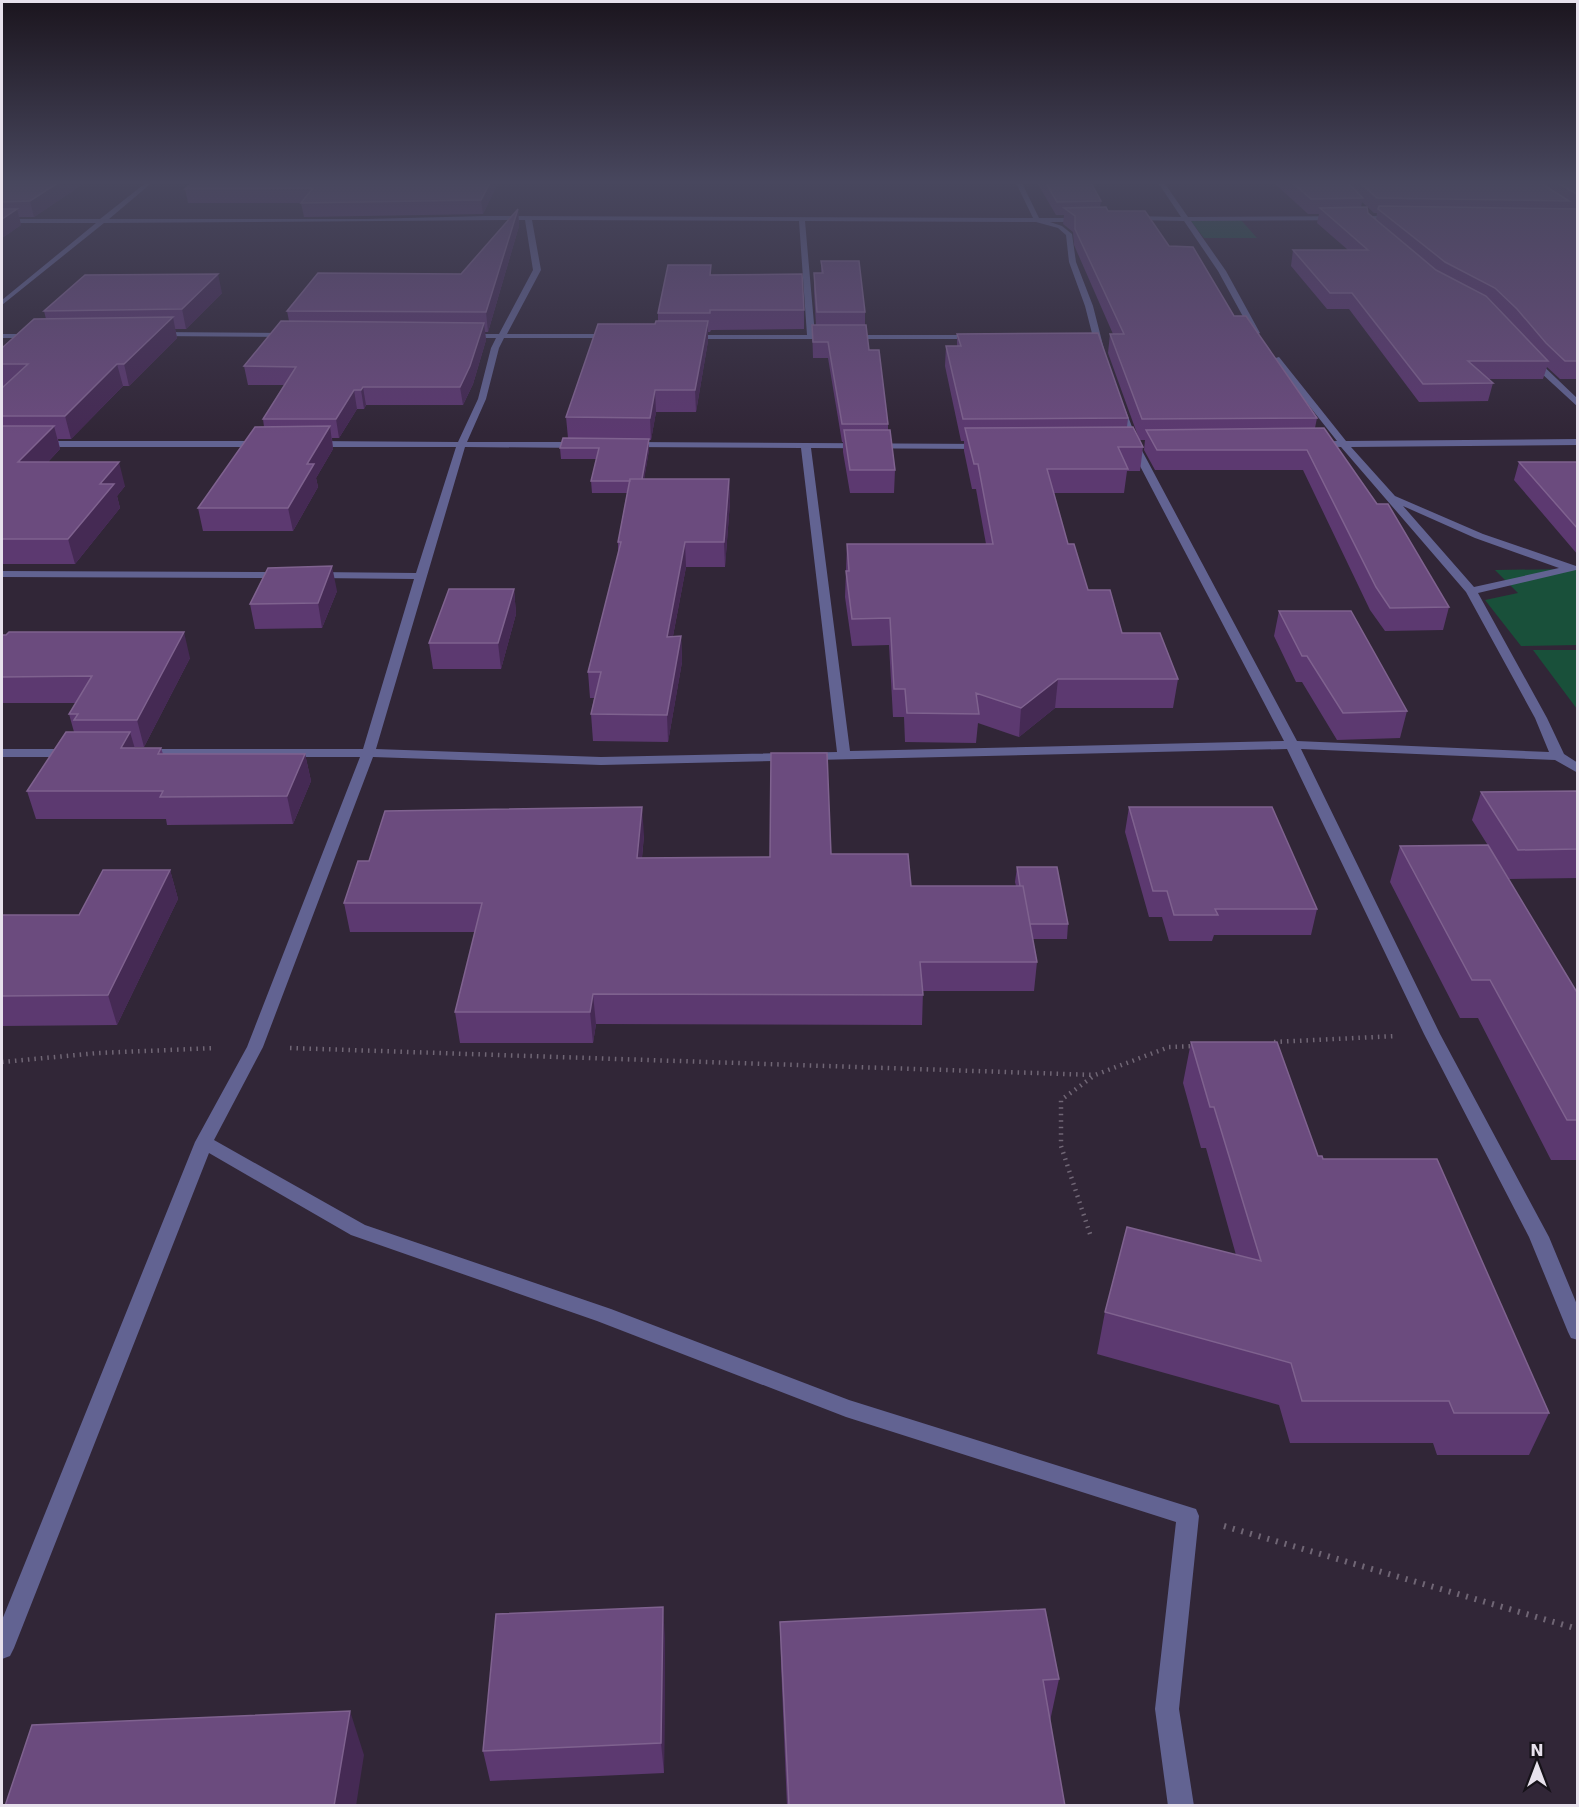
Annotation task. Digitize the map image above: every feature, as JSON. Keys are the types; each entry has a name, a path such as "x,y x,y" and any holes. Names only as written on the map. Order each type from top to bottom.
{"street":[{"path":"2,303 47,265"},
{"path":"2,1648 204,1142 255,1047 368,753 420,576 462,443 482,399 495,348 537,270 536,265"},
{"path":"806,265 812,337"},
{"path":"1072,265 1082,285 1103,359"},
{"path":"1218,265 1248,322 1264,343 1344,444 1471,591 1541,718 1557,756"},
{"path":"150,334 297,335"},
{"path":"2,336 49,336"},
{"path":"453,336 620,336"},
{"path":"680,337 989,337"},
{"path":"1084,337 1096,337"},
{"path":"1522,348 1536,365 1578,404"},
{"path":"1119,402 1134,445 1292,745 1432,1034 1539,1237 1578,1332"},
{"path":"1309,444 1578,442"},
{"path":"2,444 273,444"},
{"path":"297,444 593,445"},
{"path":"616,445 994,446"},
{"path":"806,447 843,754"},
{"path":"1391,496 1479,536 1574,568"},
{"path":"1471,591 1574,568"},
{"path":"2,574 420,576"},
{"path":"132,753 368,753 601,760 1292,745 1557,756 1578,769"},
{"path":"2,753 84,753"},
{"path":"204,1142 358,1230 604,1315 846,1408 1188,1516 1167,1709 1181,1806"}],"path":[{"path":"1265,1043 1432,1034"},
{"path":"1090,1234 1061,1146 1060,1100 1095,1075 1169,1047 1205,1046"},
{"path":"2,1062 98,1053 255,1047 1095,1075"},
{"path":"1188,1516 1578,1629"}],"green space":[{"path":"1577,569 1577,645 1521,646 1485,600 1518,593 1495,570"},
{"path":"1533,650 1577,650 1577,709"}],"building":[{"path":"469,265 501,265 486,312 287,311 318,273 461,274"},
{"path":"668,265 711,265 710,275 802,274 804,310 710,310 710,313 658,313"},
{"path":"822,265 860,265 865,312 817,312 814,273 823,273"},
{"path":"1092,265 1204,265 1234,316 1246,316 1317,418 1142,419 1110,334 1124,334"},
{"path":"1306,265 1430,265 1486,296 1548,361 1468,361 1493,383 1423,384 1352,293 1330,293"},
{"path":"1451,265 1578,265 1578,361 1565,361 1495,288"},
{"path":"218,274 182,309 44,311 85,275"},
{"path":"173,317 124,364 117,364 65,416 2,416 2,388 28,364 2,364 2,348 34,319"},
{"path":"281,321 484,323 470,366 460,387 363,387 361,390 354,390 336,419 263,419 296,367 244,366"},
{"path":"656,321 708,321 695,390 655,390 650,418 566,417 598,324 655,324"},
{"path":"812,325 866,325 869,350 879,350 888,424 842,424 828,342 813,342"},
{"path":"1098,333 1128,418 963,419 946,346 961,346 957,334"},
{"path":"2,426 54,426 18,462 119,462 100,484 114,484 68,539 2,539"},
{"path":"330,426 307,464 314,464 288,508 198,508 255,427"},
{"path":"1133,427 1143,447 1118,447 1128,469 1047,469 1068,544 1074,544 1088,590 1110,590 1122,633 1160,633 1178,679 1058,679 1021,708 976,693 979,714 907,713 905,689 894,689 890,618 852,619 846,571 849,571 847,544 993,544 978,464 974,464 965,428"},
{"path":"1324,428 1377,504 1388,504 1449,607 1390,608 1376,587 1307,450 1157,450 1146,430"},
{"path":"844,430 890,430 895,470 850,470"},
{"path":"563,438 649,439 642,479 591,481 599,448 560,448"},
{"path":"1519,462 1578,463 1578,529"},
{"path":"630,479 729,479 724,542 685,542 667,637 681,636 667,715 591,714 601,672 588,672 621,542 618,542"},
{"path":"332,566 318,603 250,604 268,568"},
{"path":"449,589 514,589 498,643 429,643"},
{"path":"1279,611 1351,611 1407,711 1343,713 1307,656 1302,656"},
{"path":"9,632 184,632 137,720 74,720 78,714 69,714 92,676 2,677 2,635"},
{"path":"66,732 130,732 121,748 161,748 158,754 305,754 287,796 160,797 163,791 27,791"},
{"path":"771,753 827,753 831,854 908,854 911,886 1023,886 1037,962 920,962 923,995 593,994 590,1012 455,1012 482,903 344,903 358,861 369,861 385,811 642,807 637,858 770,857"},
{"path":"1578,791 1578,849 1518,850 1481,792"},
{"path":"1129,807 1272,807 1317,909 1215,909 1218,915 1174,915 1167,891 1153,891"},
{"path":"1488,845 1578,994 1578,1120 1567,1120 1490,980 1472,980 1400,846"},
{"path":"1017,867 1057,867 1068,924 1030,924"},
{"path":"103,870 170,870 108,995 2,996 2,915 79,915"},
{"path":"1191,1042 1277,1042 1318,1156 1322,1156 1323,1159 1437,1159 1549,1413 1454,1413 1449,1401 1302,1401 1291,1363 1105,1312 1127,1227 1261,1261 1214,1107 1210,1107"},
{"path":"663,1607 661,1743 483,1751 496,1614"},
{"path":"1045,1609 1059,1679 1043,1680 1065,1806 789,1806 780,1622"},
{"path":"350,1711 334,1806 5,1806 32,1725"}]}
